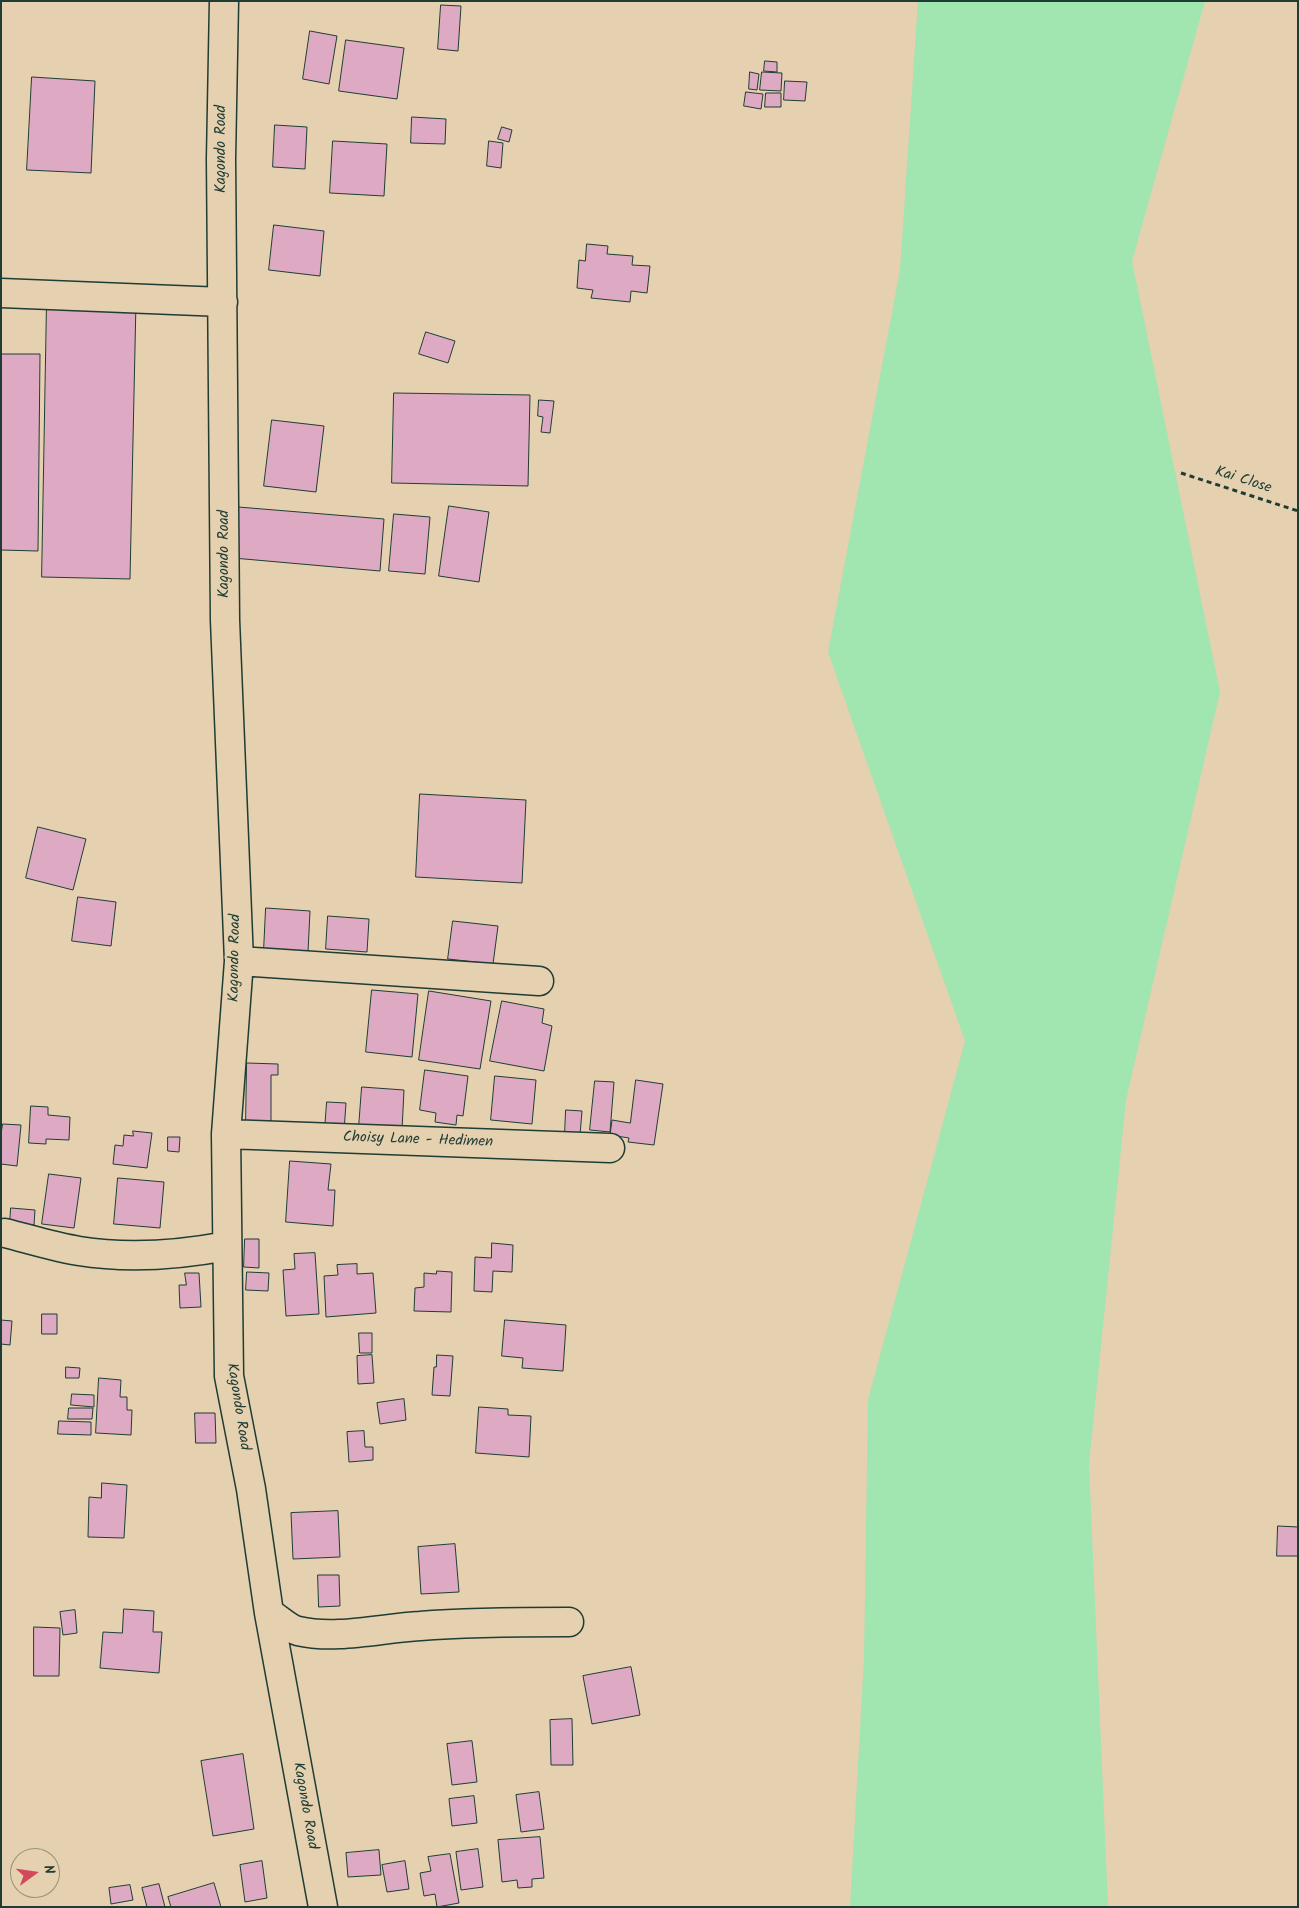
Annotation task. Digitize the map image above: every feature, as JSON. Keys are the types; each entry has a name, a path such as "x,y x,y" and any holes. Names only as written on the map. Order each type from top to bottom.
{"street":[{"name":"Kagondo Road","path":"224,1 221,159 225,620 239,961 226,1134 229,1376 251,1490 269,1613 323,1907"},
{"path":"1,292 223,302"},
{"path":"239,961 539,981"},
{"name":"Choisy Lane - Hedimen","path":"226,1134 610,1148"},
{"path":"5,1233 77,1251 121,1255 197,1252 227,1246"},
{"path":"269,1613 297,1631 328,1633 362,1633 420,1626 487,1622 570,1622"}],"path":[{"name":"Kai Close","path":"1181,474 1298,511"}],"green space":[{"path":"918,1 1205,1 1132,261 1220,692 1126,1100 1089,1464 1108,1907 850,1907 864,1658 868,1400 965,1041 828,652 900,270"}],"building":[{"path":"441,5 461,6 458,51 438,49"},
{"path":"310,31 337,36 329,84 303,79"},
{"path":"346,40 404,48 397,99 339,91"},
{"path":"765,61 777,62 777,72 764,71"},
{"path":"750,72 759,74 757,90 749,89"},
{"path":"762,72 782,73 781,91 760,90"},
{"path":"32,77 95,81 91,173 27,170"},
{"path":"785,81 807,82 805,101 784,100"},
{"path":"746,92 763,94 761,109 744,106"},
{"path":"766,93 781,93 781,107 765,107"},
{"path":"412,117 446,119 445,144 411,143"},
{"path":"275,125 307,127 305,169 273,167"},
{"path":"502,127 512,130 509,142 498,139"},
{"path":"333,141 387,144 384,196 330,193"},
{"path":"489,141 503,143 501,168 487,166"},
{"path":"274,225 324,231 320,276 269,270"},
{"path":"587,244 608,246 607,254 633,256 632,265 650,266 647,293 631,291 630,302 591,298 593,290 577,288 579,260 585,261"},
{"path":"47,299 136,301 130,579 42,577"},
{"path":"426,332 455,341 448,363 419,354"},
{"path":"1,354 40,354 38,551 1,550"},
{"path":"394,393 530,395 528,486 392,483"},
{"path":"539,400 554,401 550,433 541,432 543,417 538,416"},
{"path":"272,420 324,426 316,492 264,486"},
{"path":"449,506 489,512 479,582 439,576"},
{"path":"238,507 384,519 380,571 233,558"},
{"path":"394,514 430,517 425,574 389,571"},
{"path":"420,794 526,800 522,883 416,877"},
{"path":"38,827 86,839 73,890 26,878"},
{"path":"78,897 116,902 111,946 72,941"},
{"path":"266,908 310,911 308,952 264,950"},
{"path":"328,916 369,919 367,952 326,949"},
{"path":"453,921 498,926 493,964 448,959"},
{"path":"372,990 418,994 412,1057 366,1052"},
{"path":"429,991 491,1001 480,1069 419,1060"},
{"path":"502,1001 544,1009 542,1023 552,1026 544,1071 490,1061"},
{"path":"247,1063 278,1064 278,1075 271,1075 271,1121 246,1121"},
{"path":"425,1070 468,1076 463,1116 457,1115 456,1125 435,1122 436,1113 420,1110"},
{"path":"495,1076 536,1080 532,1124 491,1120"},
{"path":"636,1080 663,1084 654,1145 628,1142 629,1138 610,1135 612,1120 630,1123"},
{"path":"595,1081 614,1082 610,1132 590,1130"},
{"path":"362,1087 404,1090 402,1130 359,1127"},
{"path":"327,1102 346,1103 344,1131 325,1129"},
{"path":"31,1106 48,1107 48,1115 70,1117 69,1140 46,1139 46,1144 29,1143"},
{"path":"566,1110 582,1111 580,1135 565,1133"},
{"path":"3,1124 21,1125 17,1166 1,1164"},
{"path":"133,1131 152,1133 147,1168 113,1164 115,1145 123,1146 124,1135 133,1136"},
{"path":"168,1137 180,1137 179,1152 168,1151"},
{"path":"290,1161 331,1164 328,1190 335,1190 333,1226 286,1222"},
{"path":"49,1174 81,1178 74,1228 42,1224"},
{"path":"118,1178 164,1182 160,1228 114,1224"},
{"path":"11,1208 35,1210 34,1225 10,1224"},
{"path":"245,1239 259,1239 259,1268 244,1267"},
{"path":"492,1243 513,1245 512,1272 493,1271 492,1292 474,1291 475,1257 491,1258"},
{"path":"315,1253 319,1314 286,1316 283,1270 295,1269 294,1254"},
{"path":"357,1264 357,1274 373,1273 376,1313 326,1317 324,1276 338,1275 337,1265"},
{"path":"437,1271 452,1272 451,1312 414,1311 415,1288 424,1287 424,1273 436,1274"},
{"path":"247,1272 269,1273 268,1291 246,1290"},
{"path":"185,1273 199,1273 201,1307 180,1308 179,1285 186,1285"},
{"path":"42,1314 57,1314 57,1334 42,1334"},
{"path":"1,1320 12,1321 10,1345 1,1344"},
{"path":"505,1320 566,1325 563,1371 522,1368 523,1358 502,1356"},
{"path":"359,1333 372,1333 372,1353 360,1353"},
{"path":"372,1355 374,1383 358,1384 357,1356"},
{"path":"437,1355 453,1356 450,1396 432,1395"},
{"path":"66,1367 80,1368 79,1378 66,1378"},
{"path":"99,1378 121,1380 120,1397 127,1397 127,1410 132,1410 131,1435 96,1433"},
{"path":"72,1394 94,1395 94,1407 71,1405"},
{"path":"404,1399 406,1420 380,1424 377,1403"},
{"path":"479,1407 508,1409 508,1415 531,1416 529,1457 476,1453"},
{"path":"69,1408 93,1408 92,1419 68,1419"},
{"path":"195,1413 215,1413 216,1443 196,1443"},
{"path":"59,1421 91,1422 91,1435 58,1434"},
{"path":"364,1431 365,1447 373,1447 373,1460 349,1462 347,1432"},
{"path":"102,1483 127,1485 124,1538 88,1537 89,1497 101,1498"},
{"path":"338,1511 340,1557 293,1559 291,1513"},
{"path":"1278,1526 1298,1527 1298,1556 1277,1556"},
{"path":"455,1544 459,1592 421,1594 418,1547"},
{"path":"318,1575 339,1575 340,1606 319,1607"},
{"path":"124,1609 154,1611 153,1632 162,1632 159,1673 100,1668 103,1632 122,1633"},
{"path":"75,1610 77,1633 63,1635 60,1612"},
{"path":"34,1627 60,1628 59,1676 34,1676"},
{"path":"631,1667 640,1715 592,1724 583,1676"},
{"path":"572,1719 573,1765 551,1765 550,1720"},
{"path":"472,1741 477,1782 452,1785 447,1744"},
{"path":"243,1754 254,1829 213,1836 201,1761"},
{"path":"539,1792 544,1829 521,1832 516,1795"},
{"path":"474,1796 477,1823 452,1826 449,1799"},
{"path":"540,1837 544,1878 532,1879 532,1887 518,1888 517,1880 502,1882 498,1840"},
{"path":"478,1849 483,1887 461,1890 456,1852"},
{"path":"379,1850 381,1875 348,1877 346,1853"},
{"path":"450,1854 459,1903 437,1907 435,1894 424,1896 420,1873 431,1871 428,1857"},
{"path":"262,1861 267,1898 245,1902 240,1865"},
{"path":"405,1861 409,1889 387,1892 382,1865"},
{"path":"214,1883 221,1907 171,1907 168,1897"},
{"path":"159,1884 165,1907 147,1907 142,1888"},
{"path":"130,1885 133,1900 111,1904 109,1888"}]}
